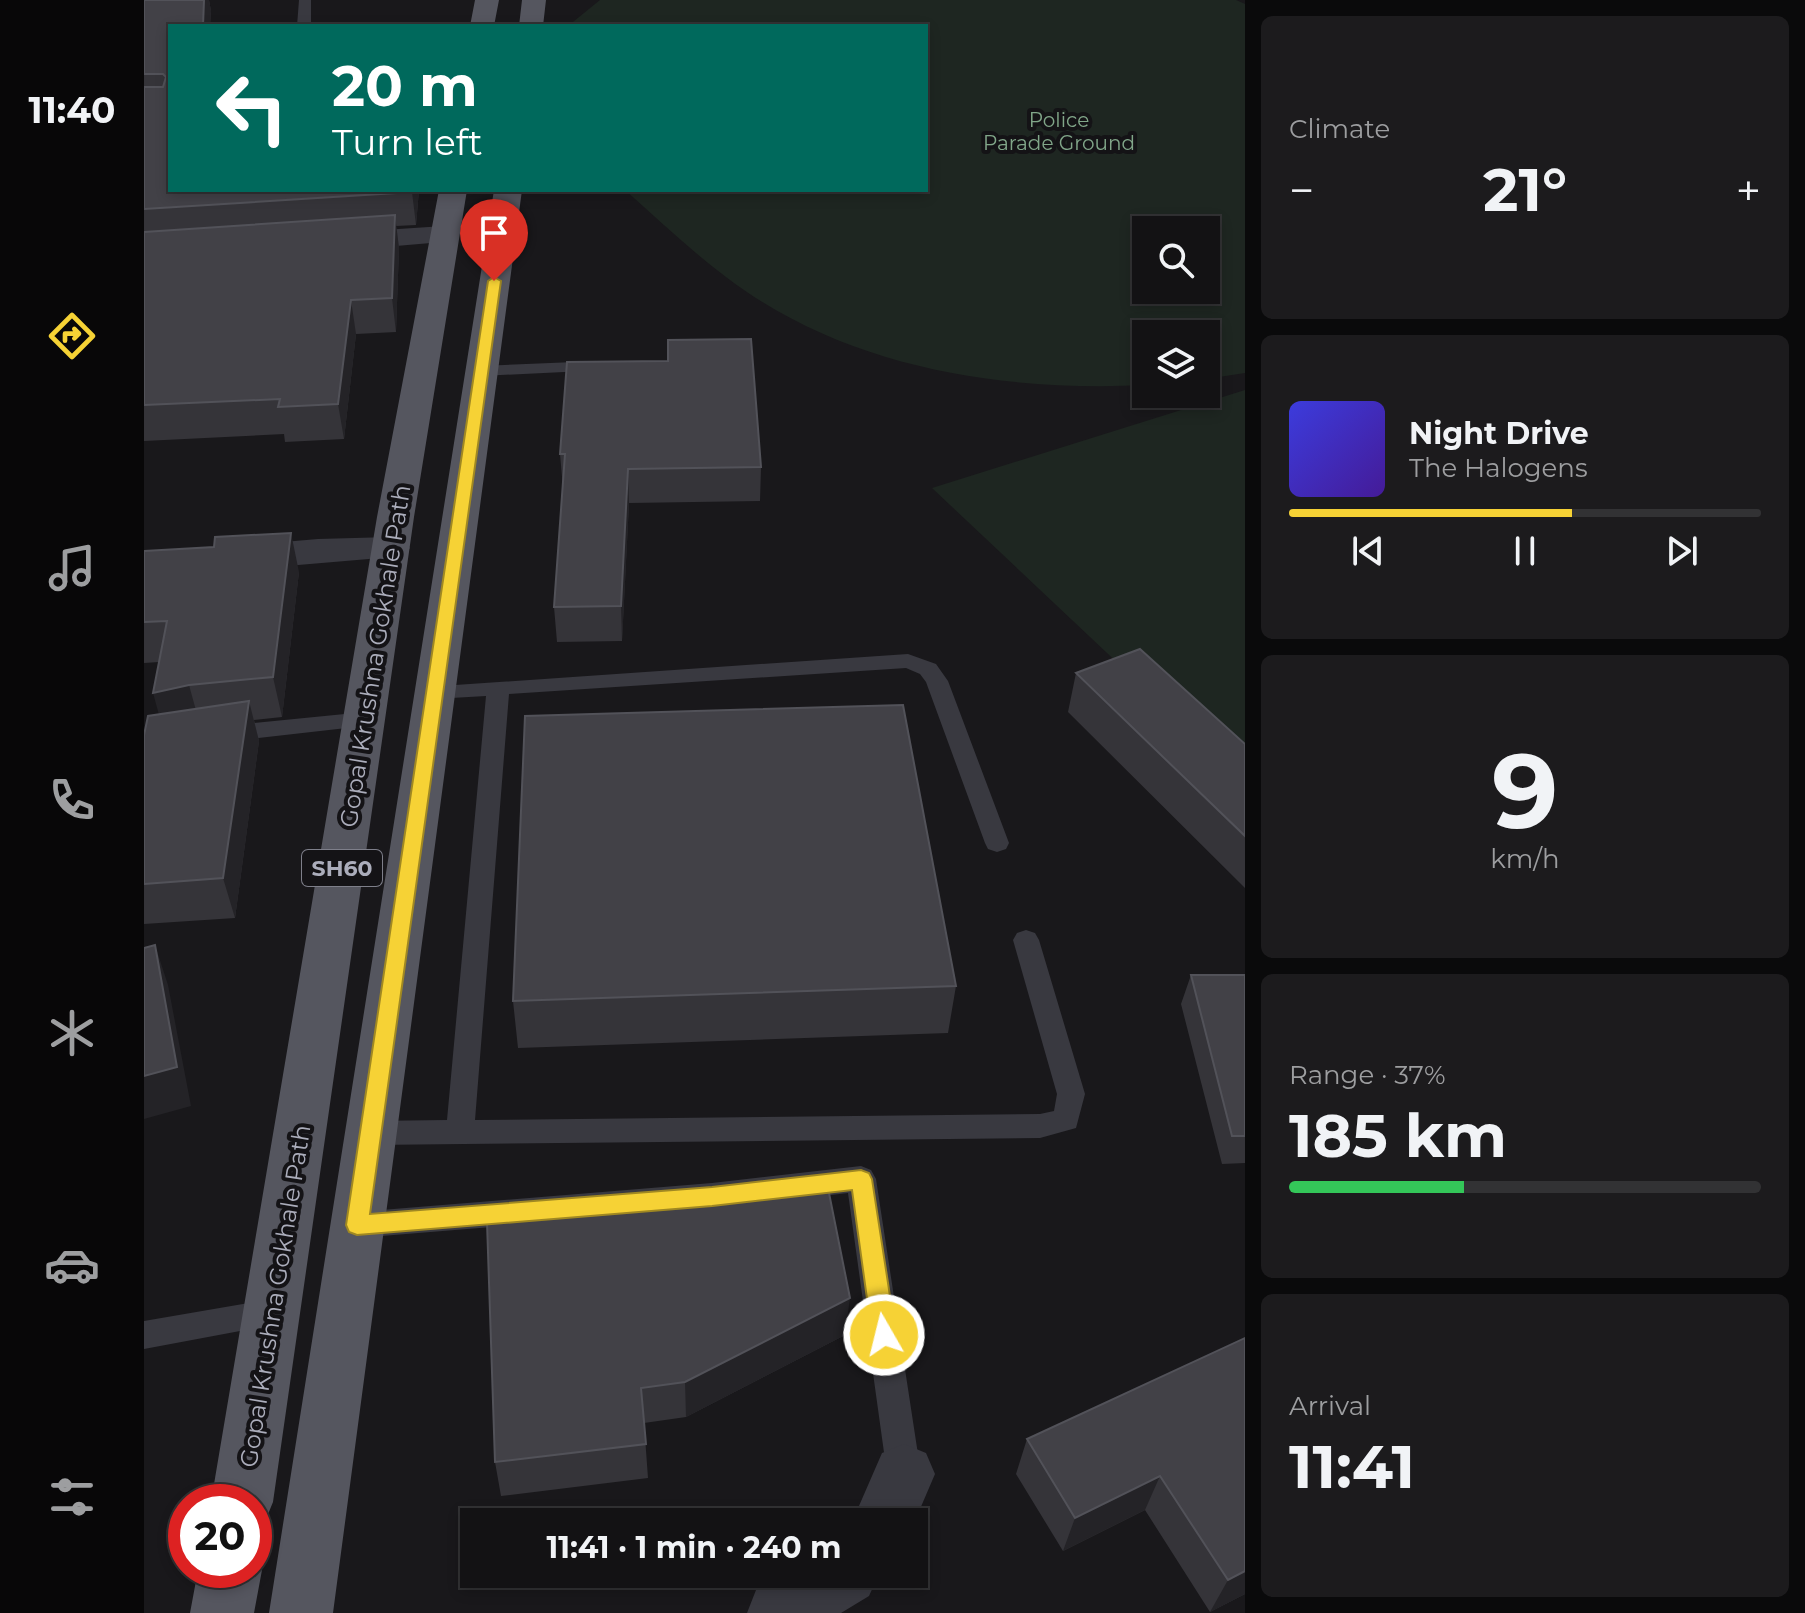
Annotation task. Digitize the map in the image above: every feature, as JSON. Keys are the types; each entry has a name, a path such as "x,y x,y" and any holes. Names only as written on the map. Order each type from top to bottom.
{"main road":[{"path":"482,24 487,0"},
{"path":"531,24 534,0"},
{"name":"Gopal Krushna Gokhale Path","path":"245,1484 275,1313 391,548 453,192"},
{"name":"SH60","path":"301,1613 508,192"},
{"path":"222,1613 227,1588"}],"street":[{"path":"302,244 444,235"},
{"path":"144,566 318,550 391,548"},
{"path":"779,1613 823,1588"}],"lane":[{"path":"304,24 305,0"},
{"path":"481,371 620,365"},
{"path":"434,692 908,661 928,669 937,681 997,843"},
{"path":"460,1132 498,688"},
{"path":"201,736 365,720"},
{"path":"371,1133 1040,1126 1066,1120 1071,1094 1026,940"},
{"path":"357,1225 712,1196 861,1179 893,1498"},
{"path":"144,1335 275,1313"}],"green space":[{"name":"Police Parade Ground","path":"600,0 1236,0 1245,4 1245,373 1220,377 1220,320 1132,320 1132,385 1036,384 926,368 873,353 821,333 772,308 713,267 627,192 928,192 928,24 570,24"},
{"path":"1245,390 1245,783 932,488 1188,408 1220,408 1220,398"}],"building":[{"path":"144,0 204,0 203,24 168,24 168,192 412,192 144,209 144,87 163,87 166,77 163,74 144,74"},
{"path":"395,215 392,298 351,300 338,404 278,407 280,399 144,405 144,232"},
{"path":"751,339 761,467 628,469 621,606 554,607 565,454 560,454 567,362 668,361 668,340"},
{"path":"291,533 273,677 189,685 153,693 167,621 144,622 144,551 214,547 215,537"},
{"path":"1140,649 1245,744 1245,836 1076,673"},
{"path":"249,701 223,878 144,884 144,735 148,716"},
{"path":"903,705 956,986 513,1001 525,716"},
{"path":"155,945 177,1067 144,1076 144,948"},
{"path":"1191,975 1245,975 1245,1136 1232,1136"},
{"path":"828,1188 850,1298 685,1382 641,1388 646,1444 495,1462 487,1222"},
{"path":"1245,1338 1245,1571 1228,1580 1160,1476 1075,1518 1027,1439"}],"route":[{"path":"494,281 357,1225 712,1196 861,1179 884,1335"}]}
